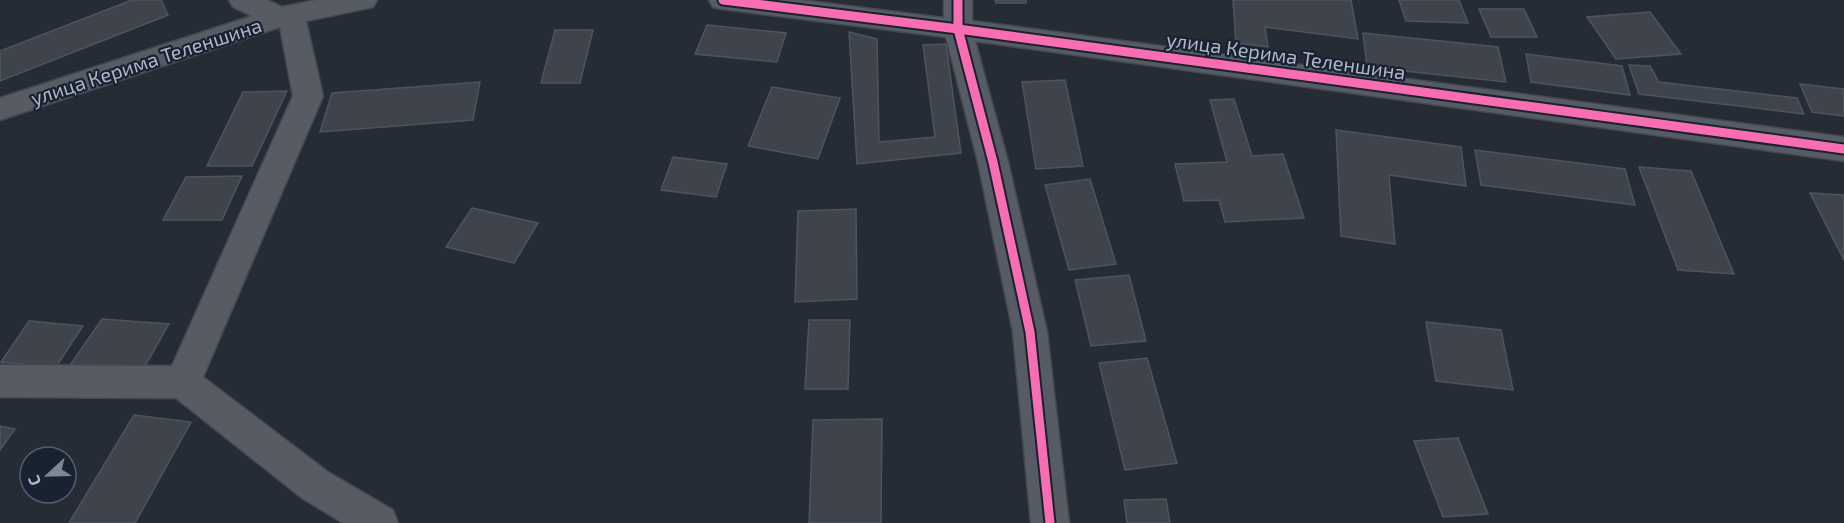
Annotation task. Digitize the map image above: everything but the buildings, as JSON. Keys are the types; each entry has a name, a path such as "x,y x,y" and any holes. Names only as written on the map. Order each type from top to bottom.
{"street":[{"path":"183,382 308,96 285,16 243,0"},
{"name":"улица Керима Теленшина","path":"0,109 285,16 363,0"},
{"name":"улица Керима Теленшина","path":"723,0 958,14 1844,149"},
{"path":"958,14 1030,332 1050,523"},
{"path":"0,381 183,382 315,485 379,523"}],"cycle path":[{"path":"723,0 958,29 1844,149"},
{"path":"958,0 958,29 993,162 1030,332 1050,523"}]}
